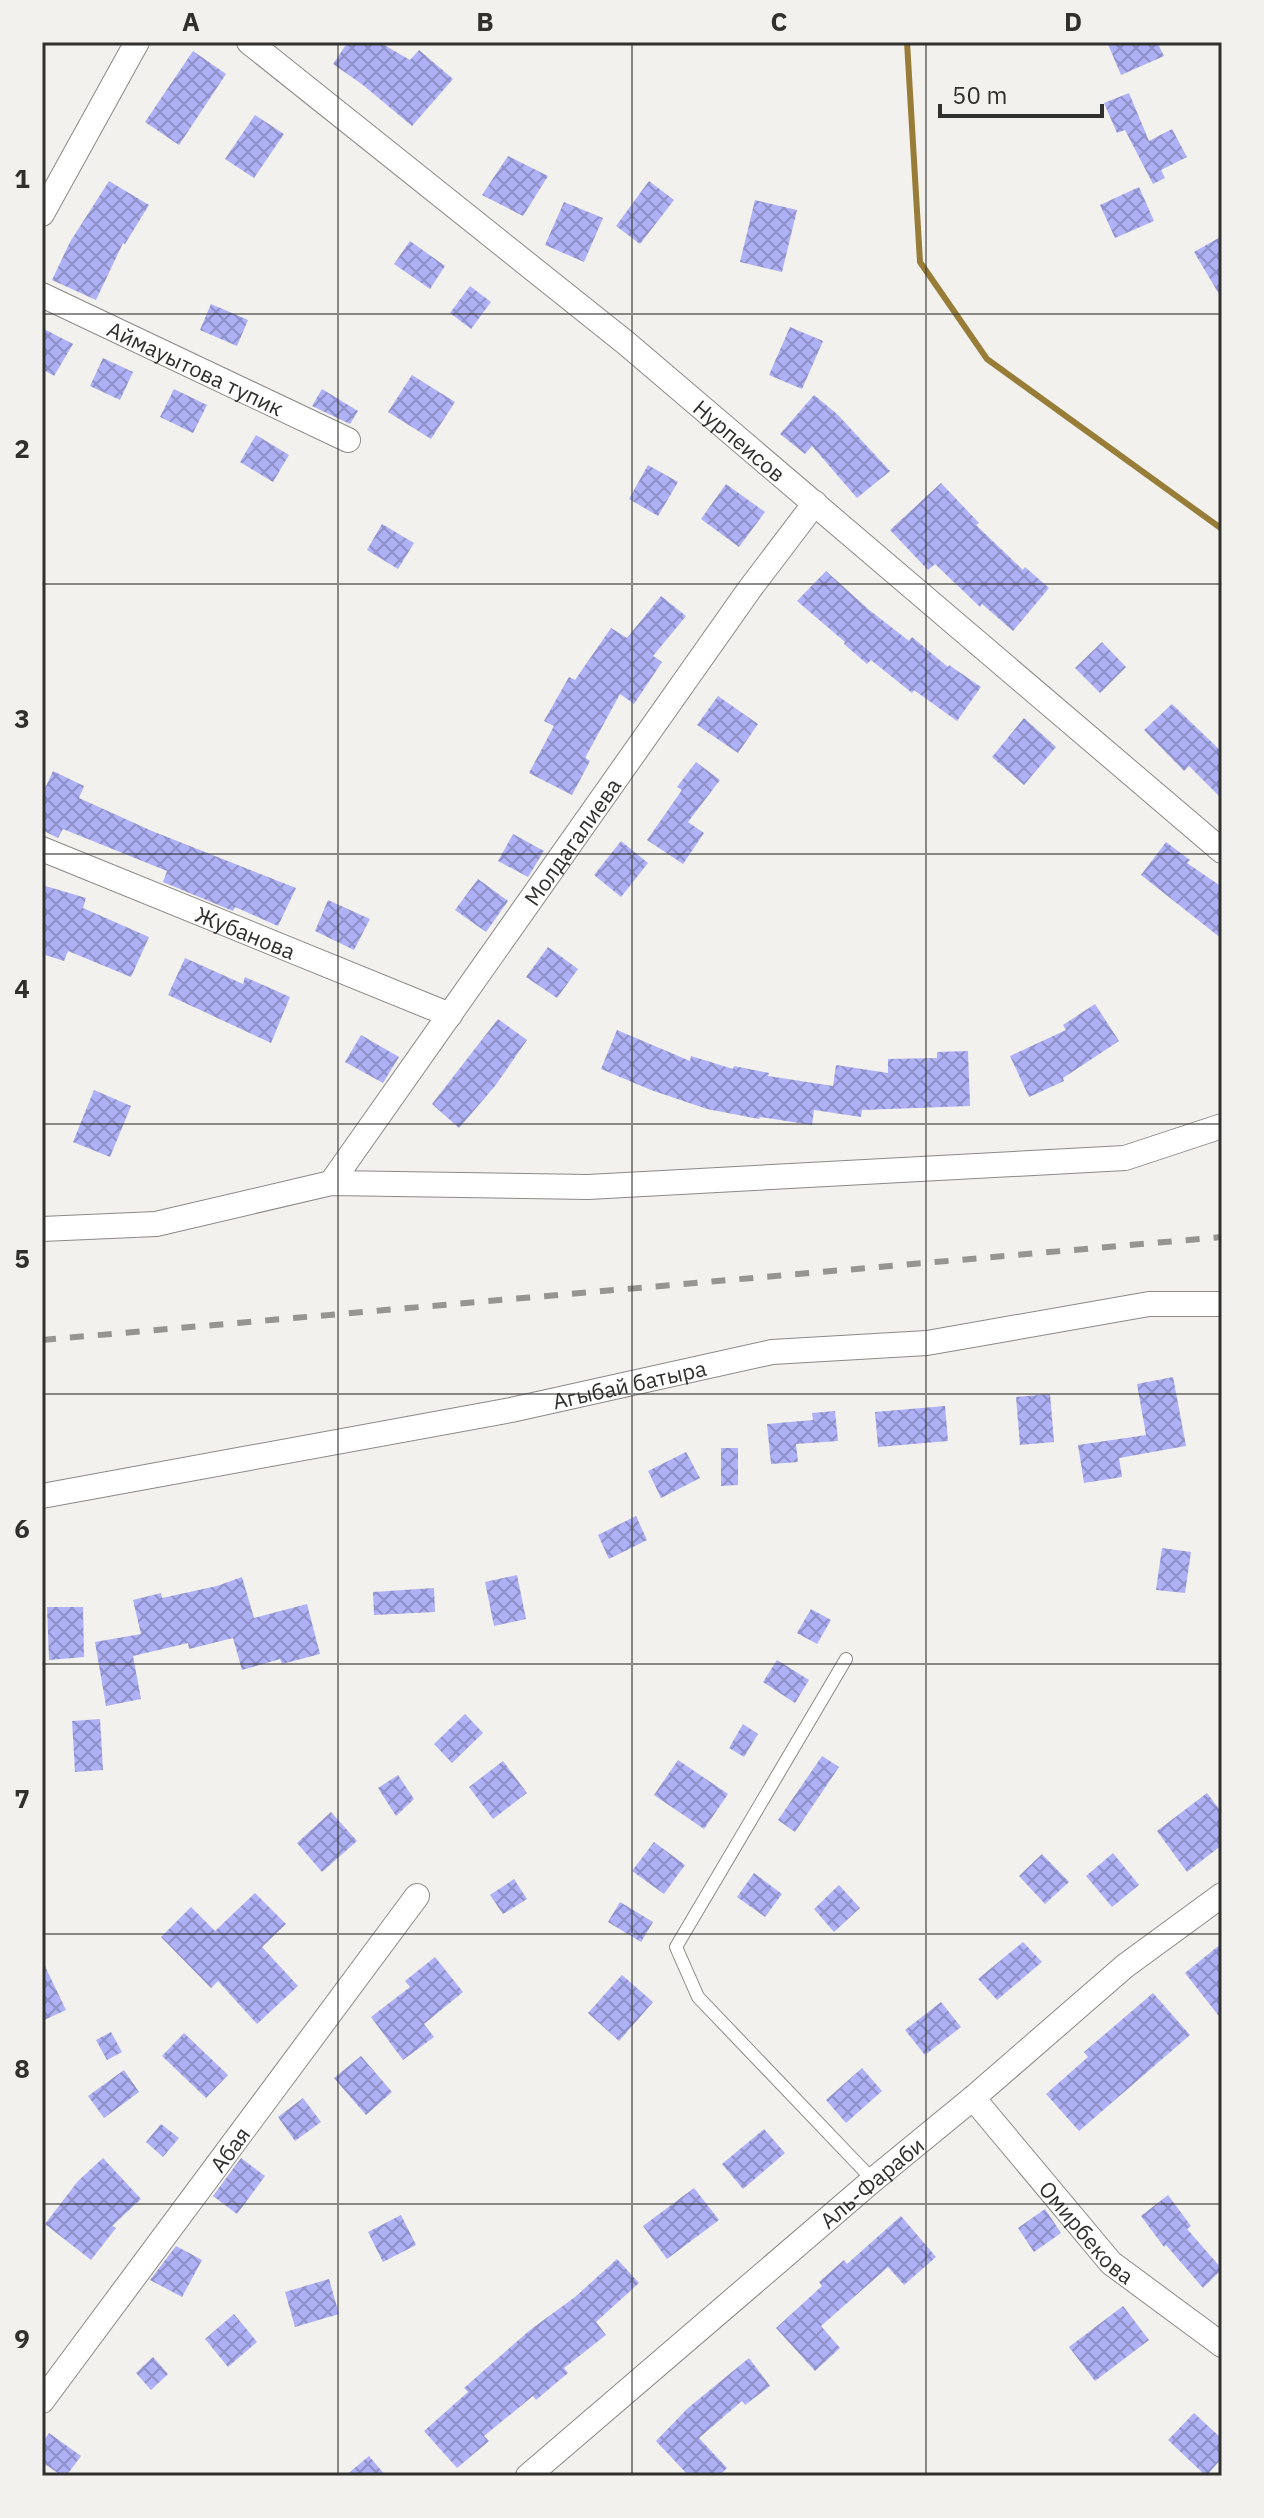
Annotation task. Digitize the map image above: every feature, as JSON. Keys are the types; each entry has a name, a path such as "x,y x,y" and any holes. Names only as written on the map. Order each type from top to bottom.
{"street":[{"path":"42,214 137,42"},
{"name":"Нурпеисов","path":"249,42 626,343 1222,851"},
{"name":"Аймауытова тупик","path":"42,295 348,440"},
{"name":"Молдагалиева","path":"331,1183 749,590 815,503"},
{"name":"Жубанова","path":"42,849 450,1015"},
{"path":"42,1229 156,1224 331,1183 588,1187 1125,1158 1222,1126"},
{"name":"Агыбай батыра","path":"42,1496 511,1410 772,1352 927,1343 1149,1304 1222,1304"},
{"name":"Аль-Фараби","path":"528,2476 1125,1966 1222,1895"},
{"name":"Абая","path":"42,2401 417,1896"},
{"name":"Омирбекова","path":"973,2098 1111,2263 1222,2345"}],"lane":[{"path":"846,1659 676,1947 698,1997 873,2180"}],"building":[{"path":"348,42 379,42 410,60 419,50 453,79 412,126 333,64"},
{"path":"1107,42 1157,42 1164,56 1121,75"},
{"path":"193,51 226,74 179,145 145,122"},
{"path":"1129,93 1149,141 1172,129 1187,157 1161,170 1165,178 1153,184 1125,130 1117,133 1104,103"},
{"path":"255,115 284,134 254,178 225,159"},
{"path":"508,156 548,176 523,216 482,195"},
{"path":"109,181 149,205 123,243 96,300 52,280 70,242"},
{"path":"649,181 674,200 640,244 616,226"},
{"path":"1139,187 1154,221 1115,238 1100,205"},
{"path":"755,200 797,210 782,272 740,262"},
{"path":"564,202 603,218 584,262 545,245"},
{"path":"1222,236 1222,299 1194,252"},
{"path":"410,241 445,266 430,289 394,264"},
{"path":"470,286 491,302 471,329 450,313"},
{"path":"211,304 248,320 237,346 200,330"},
{"path":"790,327 823,341 802,389 769,375"},
{"path":"42,328 73,344 54,376 42,369"},
{"path":"103,358 133,372 120,400 90,386"},
{"path":"412,375 455,402 431,439 388,412"},
{"path":"174,389 207,405 193,433 160,417"},
{"path":"322,389 358,411 350,424 312,406"},
{"path":"814,395 837,414 890,471 857,498 812,446 805,454 780,434"},
{"path":"256,435 289,455 273,482 240,462"},
{"path":"648,465 678,482 658,516 629,499"},
{"path":"941,483 979,523 976,525 1023,570 1025,567 1049,588 1013,631 982,604 980,607 935,564 928,570 890,530"},
{"path":"726,484 765,512 739,547 701,519"},
{"path":"382,524 414,543 398,569 367,550"},
{"path":"826,571 909,641 912,637 948,667 981,687 957,721 914,690 912,693 871,660 867,664 797,601"},
{"path":"661,596 686,616 653,656 662,662 634,704 620,694 585,758 590,761 572,795 529,773 554,726 544,721 569,677 575,680 611,628 627,638"},
{"path":"1102,642 1126,667 1100,693 1075,668"},
{"path":"718,696 758,724 738,753 697,725"},
{"path":"1172,704 1222,752 1222,799 1189,766 1184,771 1144,730"},
{"path":"1024,718 1056,747 1024,785 992,757"},
{"path":"696,762 720,780 688,822 704,833 683,864 647,840 682,790 677,787"},
{"path":"53,771 84,786 79,798 152,831 296,888 278,926 163,882 167,871 63,829 58,838 42,830 42,795"},
{"path":"513,834 544,851 528,877 498,861"},
{"path":"621,841 648,863 621,897 594,875"},
{"path":"1166,842 1190,860 1187,863 1222,887 1222,939 1141,875"},
{"path":"478,879 508,901 486,932 455,910"},
{"path":"42,885 86,898 83,908 149,937 131,977 68,951 64,961 42,954"},
{"path":"328,900 370,919 354,950 315,931"},
{"path":"548,947 578,969 557,998 526,977"},
{"path":"185,958 243,984 245,977 290,997 271,1043 168,995"},
{"path":"1095,1004 1119,1041 1063,1078 1064,1081 1029,1097 1010,1056 1066,1030 1063,1025"},
{"path":"498,1019 527,1040 495,1086 459,1128 432,1104"},
{"path":"617,1030 690,1061 691,1056 733,1069 734,1066 769,1073 768,1076 833,1086 836,1065 888,1073 888,1059 937,1058 937,1052 968,1051 970,1106 862,1110 861,1117 814,1110 812,1125 707,1109 601,1069"},
{"path":"361,1035 399,1057 383,1083 345,1062"},
{"path":"94,1090 131,1106 110,1157 73,1142"},
{"path":"1173,1377 1186,1446 1119,1458 1122,1477 1084,1483 1078,1445 1146,1435 1137,1384"},
{"path":"1050,1394 1054,1442 1020,1445 1016,1397"},
{"path":"945,1406 948,1441 878,1447 875,1412"},
{"path":"835,1411 838,1441 796,1444 798,1462 771,1464 767,1424 813,1420 812,1413"},
{"path":"721,1448 738,1448 738,1485 721,1486"},
{"path":"686,1452 700,1478 661,1498 648,1471"},
{"path":"636,1516 647,1540 609,1559 598,1535"},
{"path":"1162,1548 1191,1552 1185,1593 1156,1590"},
{"path":"517,1575 526,1619 494,1626 485,1582"},
{"path":"242,1577 254,1618 307,1604 320,1654 282,1664 280,1659 242,1670 233,1638 189,1649 188,1643 133,1656 141,1699 106,1706 95,1642 141,1634 133,1600 161,1593 162,1598"},
{"path":"434,1588 435,1612 374,1615 373,1592"},
{"path":"47,1607 83,1607 84,1657 49,1660"},
{"path":"811,1609 831,1620 817,1644 797,1633"},
{"path":"777,1660 809,1680 795,1703 763,1682"},
{"path":"465,1714 483,1733 452,1763 434,1744"},
{"path":"100,1719 103,1770 75,1772 72,1721"},
{"path":"743,1724 758,1734 744,1757 729,1748"},
{"path":"822,1756 839,1767 795,1832 778,1820"},
{"path":"678,1760 728,1794 704,1829 654,1795"},
{"path":"503,1761 527,1793 493,1819 469,1787"},
{"path":"398,1775 414,1799 396,1816 378,1788"},
{"path":"1207,1793 1222,1813 1222,1845 1187,1872 1157,1831"},
{"path":"331,1812 357,1841 322,1872 297,1843"},
{"path":"654,1842 685,1865 664,1894 632,1871"},
{"path":"1113,1853 1139,1885 1112,1907 1086,1876"},
{"path":"1042,1854 1069,1882 1045,1904 1019,1876"},
{"path":"754,1873 782,1894 765,1917 737,1897"},
{"path":"514,1879 527,1899 503,1914 490,1895"},
{"path":"839,1885 860,1908 834,1932 814,1909"},
{"path":"255,1893 286,1924 262,1947 298,1986 257,2024 218,1981 211,1988 161,1937 191,1907 215,1931"},
{"path":"620,1902 653,1922 641,1942 608,1922"},
{"path":"1023,1942 1042,1962 997,2000 978,1979"},
{"path":"1222,1943 1222,2020 1185,1973"},
{"path":"435,1957 463,1992 424,2024 434,2037 403,2060 371,2017 410,1987 405,1981"},
{"path":"42,1960 66,2010 42,2021"},
{"path":"622,1975 653,2002 619,2041 588,2013"},
{"path":"1153,1993 1190,2035 1079,2131 1046,2094 1088,2057 1084,2052"},
{"path":"941,2002 961,2027 925,2055 905,2030"},
{"path":"111,2032 122,2052 107,2060 96,2040"},
{"path":"184,2033 228,2075 206,2098 162,2056"},
{"path":"361,2056 392,2092 366,2115 334,2078"},
{"path":"862,2068 882,2091 846,2123 826,2100"},
{"path":"124,2070 139,2092 104,2118 88,2096"},
{"path":"303,2098 321,2122 295,2141 278,2117"},
{"path":"161,2124 179,2138 163,2157 146,2142"},
{"path":"764,2129 785,2153 743,2189 722,2164"},
{"path":"103,2158 141,2199 112,2226 116,2228 91,2260 45,2224 78,2181"},
{"path":"241,2158 265,2176 237,2214 213,2196"},
{"path":"694,2188 719,2220 667,2259 643,2226"},
{"path":"1168,2195 1191,2226 1187,2229 1222,2269 1203,2288 1166,2245 1164,2247 1141,2216"},
{"path":"1045,2209 1061,2233 1034,2252 1018,2228"},
{"path":"401,2215 416,2245 383,2262 368,2232"},
{"path":"901,2216 936,2257 904,2285 888,2267 821,2326 840,2348 815,2371 776,2328 822,2286 819,2282 844,2260 847,2264"},
{"path":"176,2246 202,2260 182,2297 150,2280"},
{"path":"617,2259 639,2283 596,2322 606,2335 564,2368 568,2373 536,2400 533,2396 484,2436 489,2441 457,2468 424,2431 468,2392 464,2388"},
{"path":"329,2279 339,2314 295,2327 285,2292"},
{"path":"1123,2306 1149,2340 1095,2381 1069,2347"},
{"path":"234,2314 257,2342 228,2367 205,2339"},
{"path":"153,2357 168,2374 151,2390 136,2373"},
{"path":"749,2358 770,2386 745,2405 742,2401 699,2438 727,2468 719,2476 689,2476 656,2441 688,2408"},
{"path":"1194,2413 1222,2439 1222,2458 1206,2476 1168,2440"},
{"path":"49,2433 81,2456 66,2476 42,2462 42,2443"},
{"path":"369,2456 386,2476 345,2476"}],"waterway":[{"path":"907,42 920,262 987,359 1222,529"}],"railway":[{"path":"42,1340 1222,1237"}]}
